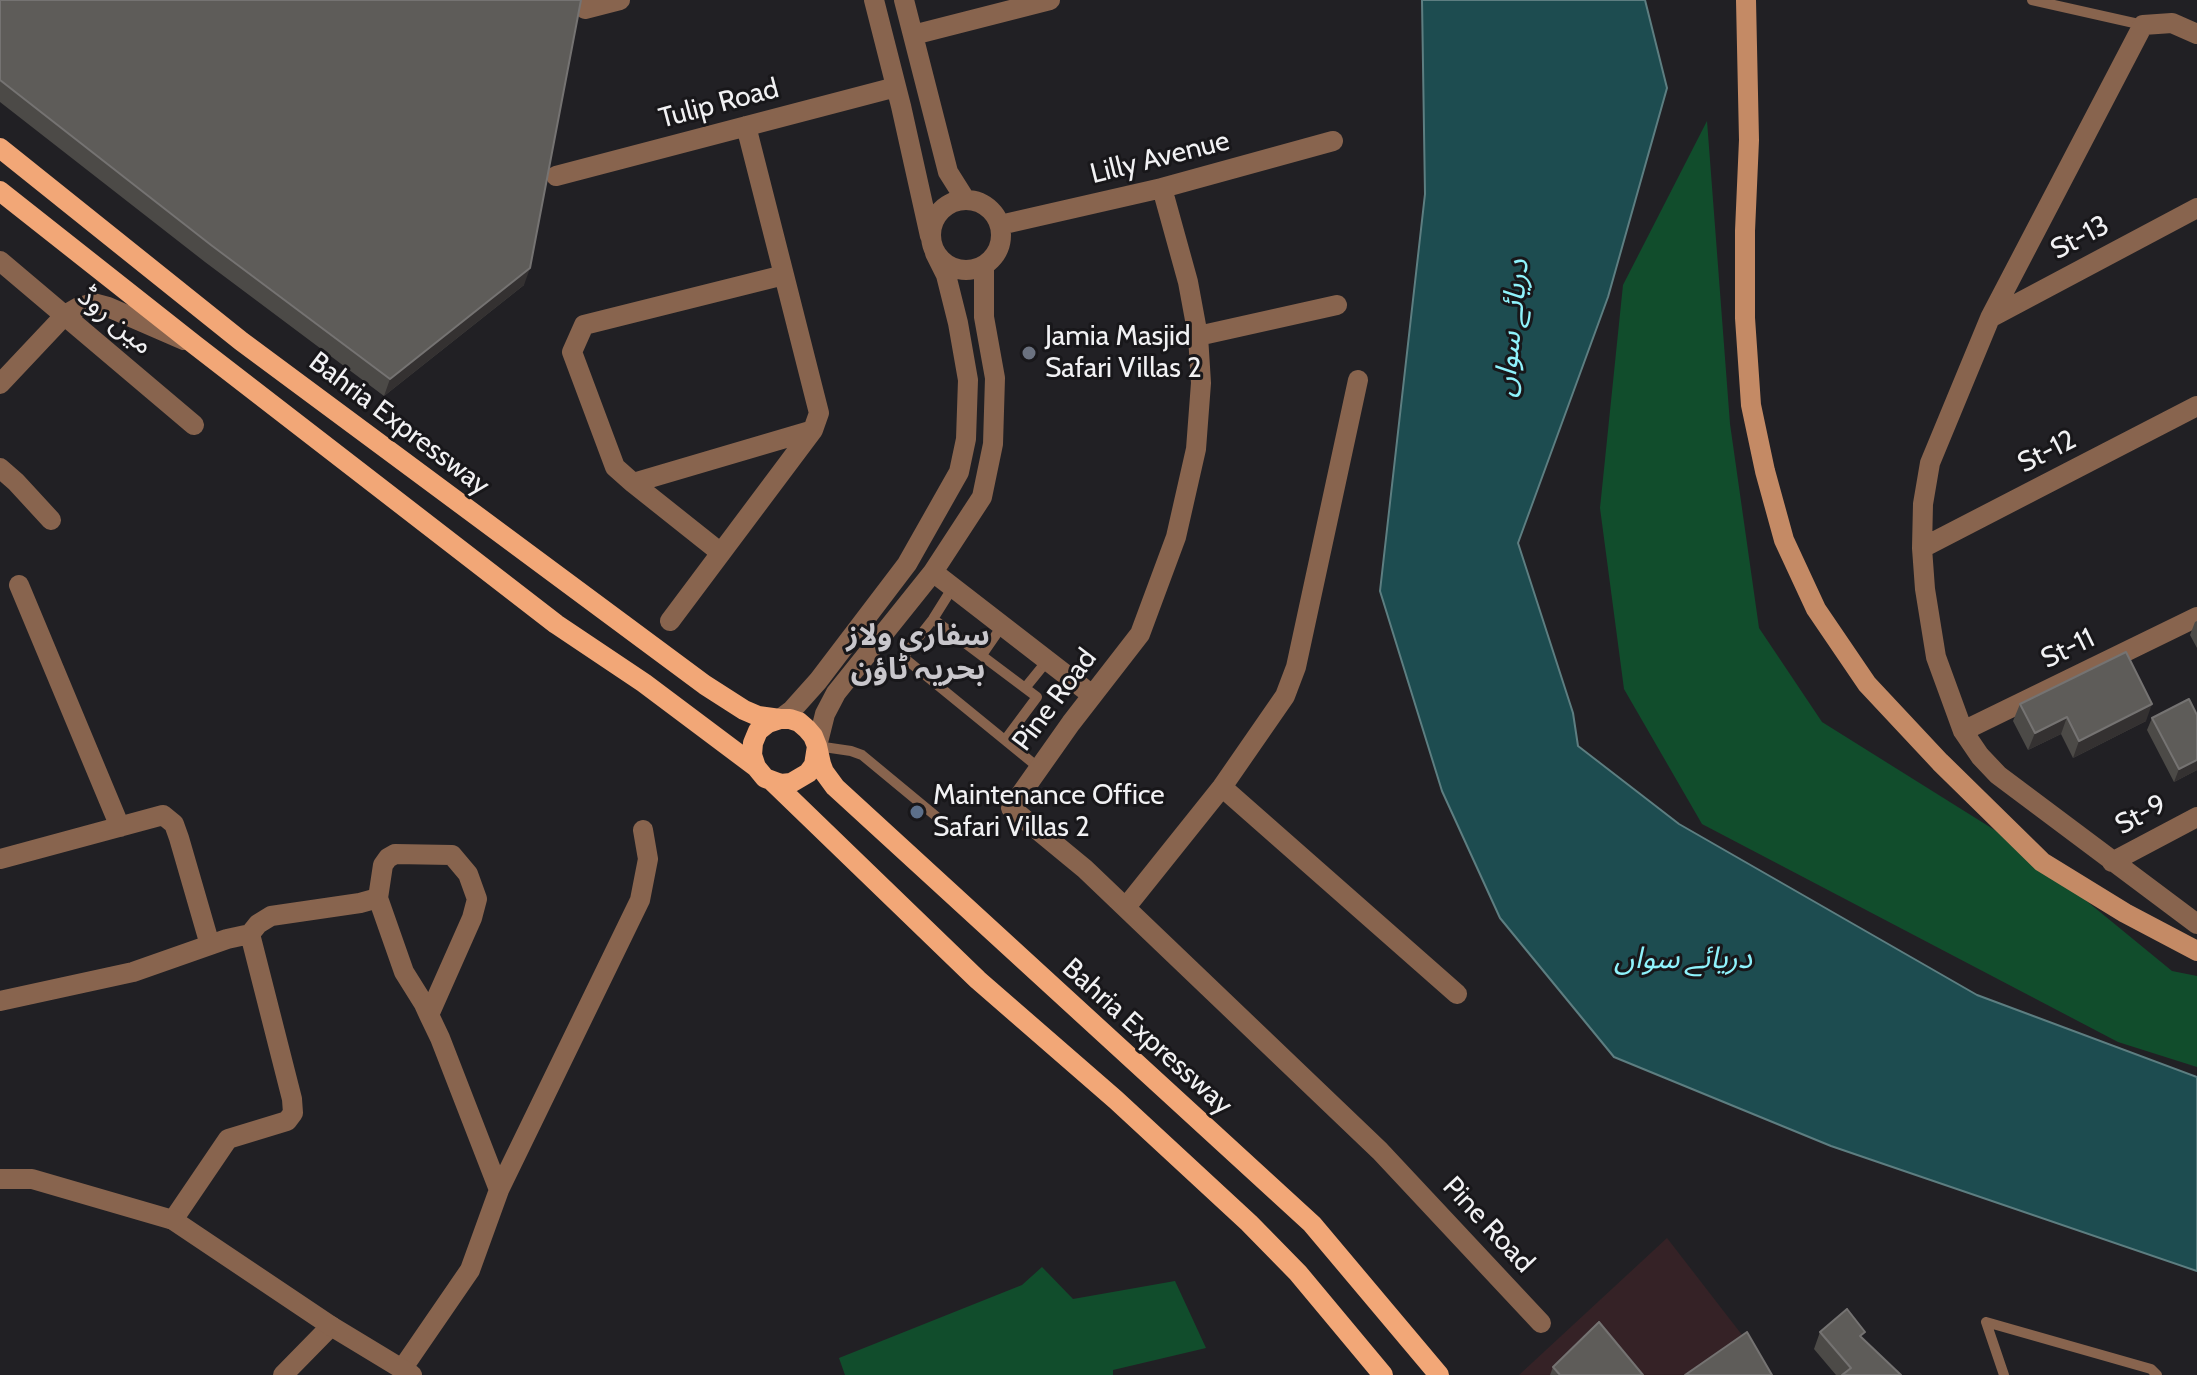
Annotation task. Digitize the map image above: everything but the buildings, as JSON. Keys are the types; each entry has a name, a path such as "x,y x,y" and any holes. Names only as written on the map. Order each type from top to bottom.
{"main road":[{"path":"1746,0 1749,140 1745,318 1751,405 1784,540 1816,609 1867,684 1940,762 2042,862 2125,913 2197,951"},
{"name":"Bahria Expressway","path":"0,148 253,350 705,685 744,710 758,716 780,719"},
{"path":"0,191 556,624 644,683 756,767 765,778 781,784 791,783 808,773 814,765 817,746 813,736 799,722 780,719 768,723 758,731 753,743 752,755 756,767"},
{"name":"Bahria Expressway","path":"817,746 824,772 835,787 1312,1224 1439,1375"},
{"path":"772,781 978,980 1116,1100 1249,1223 1298,1273 1383,1375"}],"street":[{"path":"585,9 620,0"},
{"path":"780,719 801,702 907,564 959,472 966,439 968,380 958,323 946,275 932,244 874,0"},
{"path":"904,0 948,172 965,199"},
{"path":"913,35 1050,0"},
{"path":"2197,34 2172,23 2143,25 1990,318 1930,463 1923,504 1922,548 1936,657 1963,731 1980,756 1998,775 2197,924"},
{"name":"Tulip Road","path":"556,176 896,87"},
{"path":"670,621 813,430 819,413 746,126"},
{"name":"Lilly Avenue","path":"1000,225 1162,188 1333,141"},
{"name":"Pine Road","path":"1162,188 1188,282 1198,336 1201,383 1196,449 1176,537 1140,634 1011,808 1126,907 1380,1151 1541,1323"},
{"path":"965,199 983,204 997,216 1002,234 997,252 984,265 966,271 948,266 932,244 934,218 947,204 965,199"},
{"name":"St-13","path":"1990,318 2197,208"},
{"name":"مین روڈ","path":"0,261 194,425"},
{"path":"817,746 822,721 836,693 933,572 982,497 993,444 995,378 984,317 984,265"},
{"path":"721,553 615,467 572,352 584,325 784,275"},
{"path":"0,384 65,315 93,303 195,345"},
{"path":"1198,336 1337,305"},
{"path":"1126,907 1222,787 1285,696 1296,667 1358,380"},
{"name":"St-12","path":"1922,548 2197,406"},
{"path":"633,483 813,430"},
{"path":"0,468 8,486 51,520"},
{"path":"933,572 1092,695"},
{"path":"19,585 120,827"},
{"name":"St-11","path":"1963,731 2197,617"},
{"path":"1222,787 1457,994"},
{"path":"0,859 163,815 174,824 210,945"},
{"name":"St-9","path":"2112,862 2197,817"},
{"path":"0,1179 32,1179 173,1220 331,1326 407,1372 470,1270 499,1190 640,900 648,859 643,830"},
{"path":"429,1015 472,918 477,899 468,874 452,855 395,854 383,865 378,898 404,972 429,1015 499,1190"},
{"path":"0,1001 133,972 250,934 271,916 378,898"},
{"path":"173,1220 228,1139 287,1121 293,1113 250,934"},
{"path":"283,1375 331,1326"}],"lane":[{"path":"2032,0 2143,25"},
{"path":"953,587 903,657 1039,768"},
{"path":"933,619 1037,697 1005,740"},
{"path":"982,655 1002,626"},
{"path":"1025,688 1047,661"},
{"path":"817,746 862,755 943,822"},
{"path":"2004,1375 1986,1322 2151,1369 2157,1375"}],"shaded area":[{"path":"1667,1238 1773,1375 1519,1375"}],"green space":[{"path":"1707,121 1730,424 1759,628 1822,722 2017,844 2172,971 2197,976 2197,1067 2118,1042 1702,824 1624,689 1600,508 1623,285"},
{"path":"1042,1267 1073,1299 1175,1281 1206,1348 1113,1370 1113,1375 845,1375 839,1358 1022,1285"}],"water":[{"name":"دریائے سواں","path":"1422,0 1645,0 1667,88 1608,297 1518,543 1573,713 1578,746 1679,824 1977,995 2197,1077 2197,1271 1831,1146 1614,1057 1500,918 1442,791 1380,591 1425,194"}],"place":[{"name":"Jamia Masjid Safari Villas 2","path":"1029,353"},
{"name":"Maintenance Office Safari Villas 2","path":"917,812"}],"district":[{"name":"سفاری ولاز بحریہ ٹاؤن","path":"918,653"}]}
